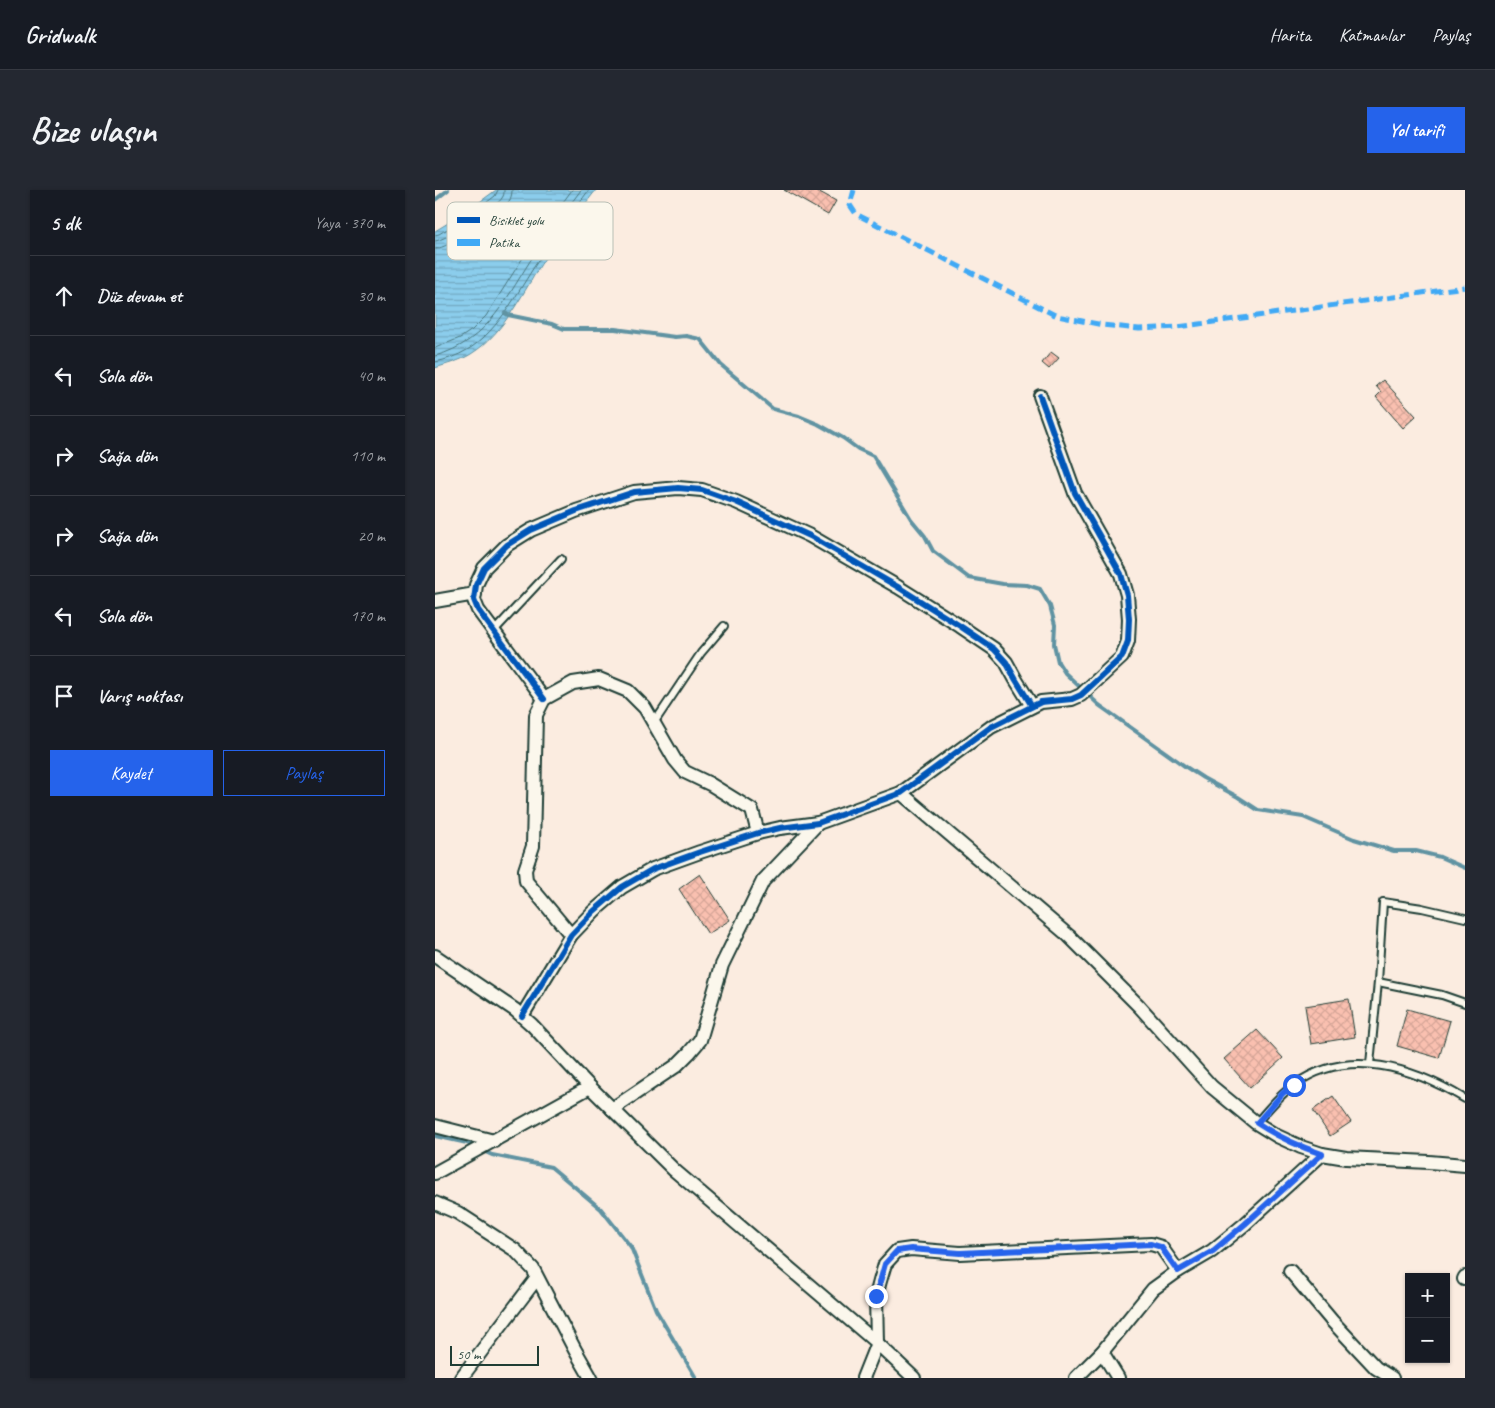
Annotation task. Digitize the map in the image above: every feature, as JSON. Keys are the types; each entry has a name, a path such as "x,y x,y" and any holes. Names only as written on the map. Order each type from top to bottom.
{"street":[{"path":"522,1016 571,935 593,911 622,887 653,869 700,852 758,833 818,823 901,793 991,728 1041,702 1072,699 1081,696 1122,657 1128,641 1129,619 1127,595 1121,574 1075,493 1040,396"},
{"path":"544,699 478,610 474,600 476,585 484,568 507,545 531,530 577,511 634,492 678,488 702,490 736,502 810,536 898,587 994,649 1006,662 1033,706"},
{"path":"435,601 475,594"},
{"path":"571,935 526,881 525,870 533,846 536,715 544,699 573,683 599,679 628,691 645,708 675,760 685,772 752,810 758,833"},
{"path":"901,793 1069,936 1139,1006 1212,1087 1257,1123 1285,1140 1322,1154 1346,1158 1465,1165"},
{"path":"612,1109 676,1066 699,1040 722,965 763,881 818,823"},
{"path":"435,956 522,1016 590,1088 674,1170 877,1343 914,1378"},
{"path":"435,1173 590,1088"},
{"path":"435,1126 491,1143"},
{"path":"1076,1378 1102,1352 1153,1289 1178,1271 1213,1251 1322,1154"},
{"path":"435,1203 458,1213 515,1250 533,1269 591,1378"},
{"path":"863,1378 877,1343 876,1296 885,1264 897,1251 911,1249 960,1253 1151,1244 1161,1247 1178,1271"},
{"path":"1289,1271 1376,1368 1392,1378"},
{"path":"461,1378 537,1278"},
{"path":"1102,1352 1118,1378"}],"lane":[{"path":"494,631 561,559"},
{"path":"654,724 701,654 724,626"},
{"path":"1370,1064 1383,902 1465,918"},
{"path":"1378,982 1442,995 1465,1002"},
{"path":"1257,1123 1283,1093 1305,1078 1315,1073 1349,1064 1370,1064 1412,1073 1447,1088 1465,1100"}],"water":[{"path":"496,190 596,190 587,202 480,202"},
{"path":"447,224 447,260 544,260 513,310 494,335 471,354 435,368 435,231"}],"building":[{"path":"784,190 816,190 836,201 828,215"},
{"path":"1051,352 1059,358 1049,369 1042,363"},
{"path":"1383,380 1416,416 1403,428 1376,397 1381,392 1376,386"},
{"path":"700,874 730,920 708,934 679,889"},
{"path":"1349,999 1355,1037 1311,1044 1305,1006"},
{"path":"1407,1009 1450,1021 1439,1058 1397,1046"},
{"path":"1257,1030 1283,1058 1250,1088 1224,1059"},
{"path":"1333,1096 1351,1122 1330,1136 1313,1110"}],"waterway":[{"path":"435,200 448,190"},
{"path":"505,313 552,324 564,329 615,329 700,339 721,365 773,409 799,416 818,424 873,456 911,519 925,536 933,551 969,578 1003,584 1027,585 1040,589 1050,606 1055,625 1054,644 1058,662 1065,673 1099,705 1186,767 1258,810 1303,817 1354,839 1394,851 1416,851 1440,857 1465,868"},
{"path":"435,1136 467,1143 475,1147"},
{"path":"481,1150 492,1155 551,1167 601,1209 631,1247 656,1310 696,1378"}],"marked path":[{"path":"854,190 850,205 856,214 1057,316 1103,325 1139,329 1178,327 1465,287"}],"cycle path":[{"path":"522,1016 571,935 594,911 622,887 653,869 700,852 758,833 818,823 901,793 991,727 1041,702 1072,699 1081,695 1122,657 1128,641 1129,619 1127,595 1121,574 1075,493 1040,396"},
{"path":"544,699 478,610 474,600 476,585 484,568 507,545 531,530 576,511 634,492 678,488 702,490 736,502 810,536 898,587 994,649 1006,662 1032,706"}],"route":[{"path":"876,1296 885,1264 897,1251 911,1249 960,1253 1151,1244 1161,1247 1178,1271 1213,1251 1322,1154 1277,1136 1257,1123 1274,1102 1294,1085"}]}
